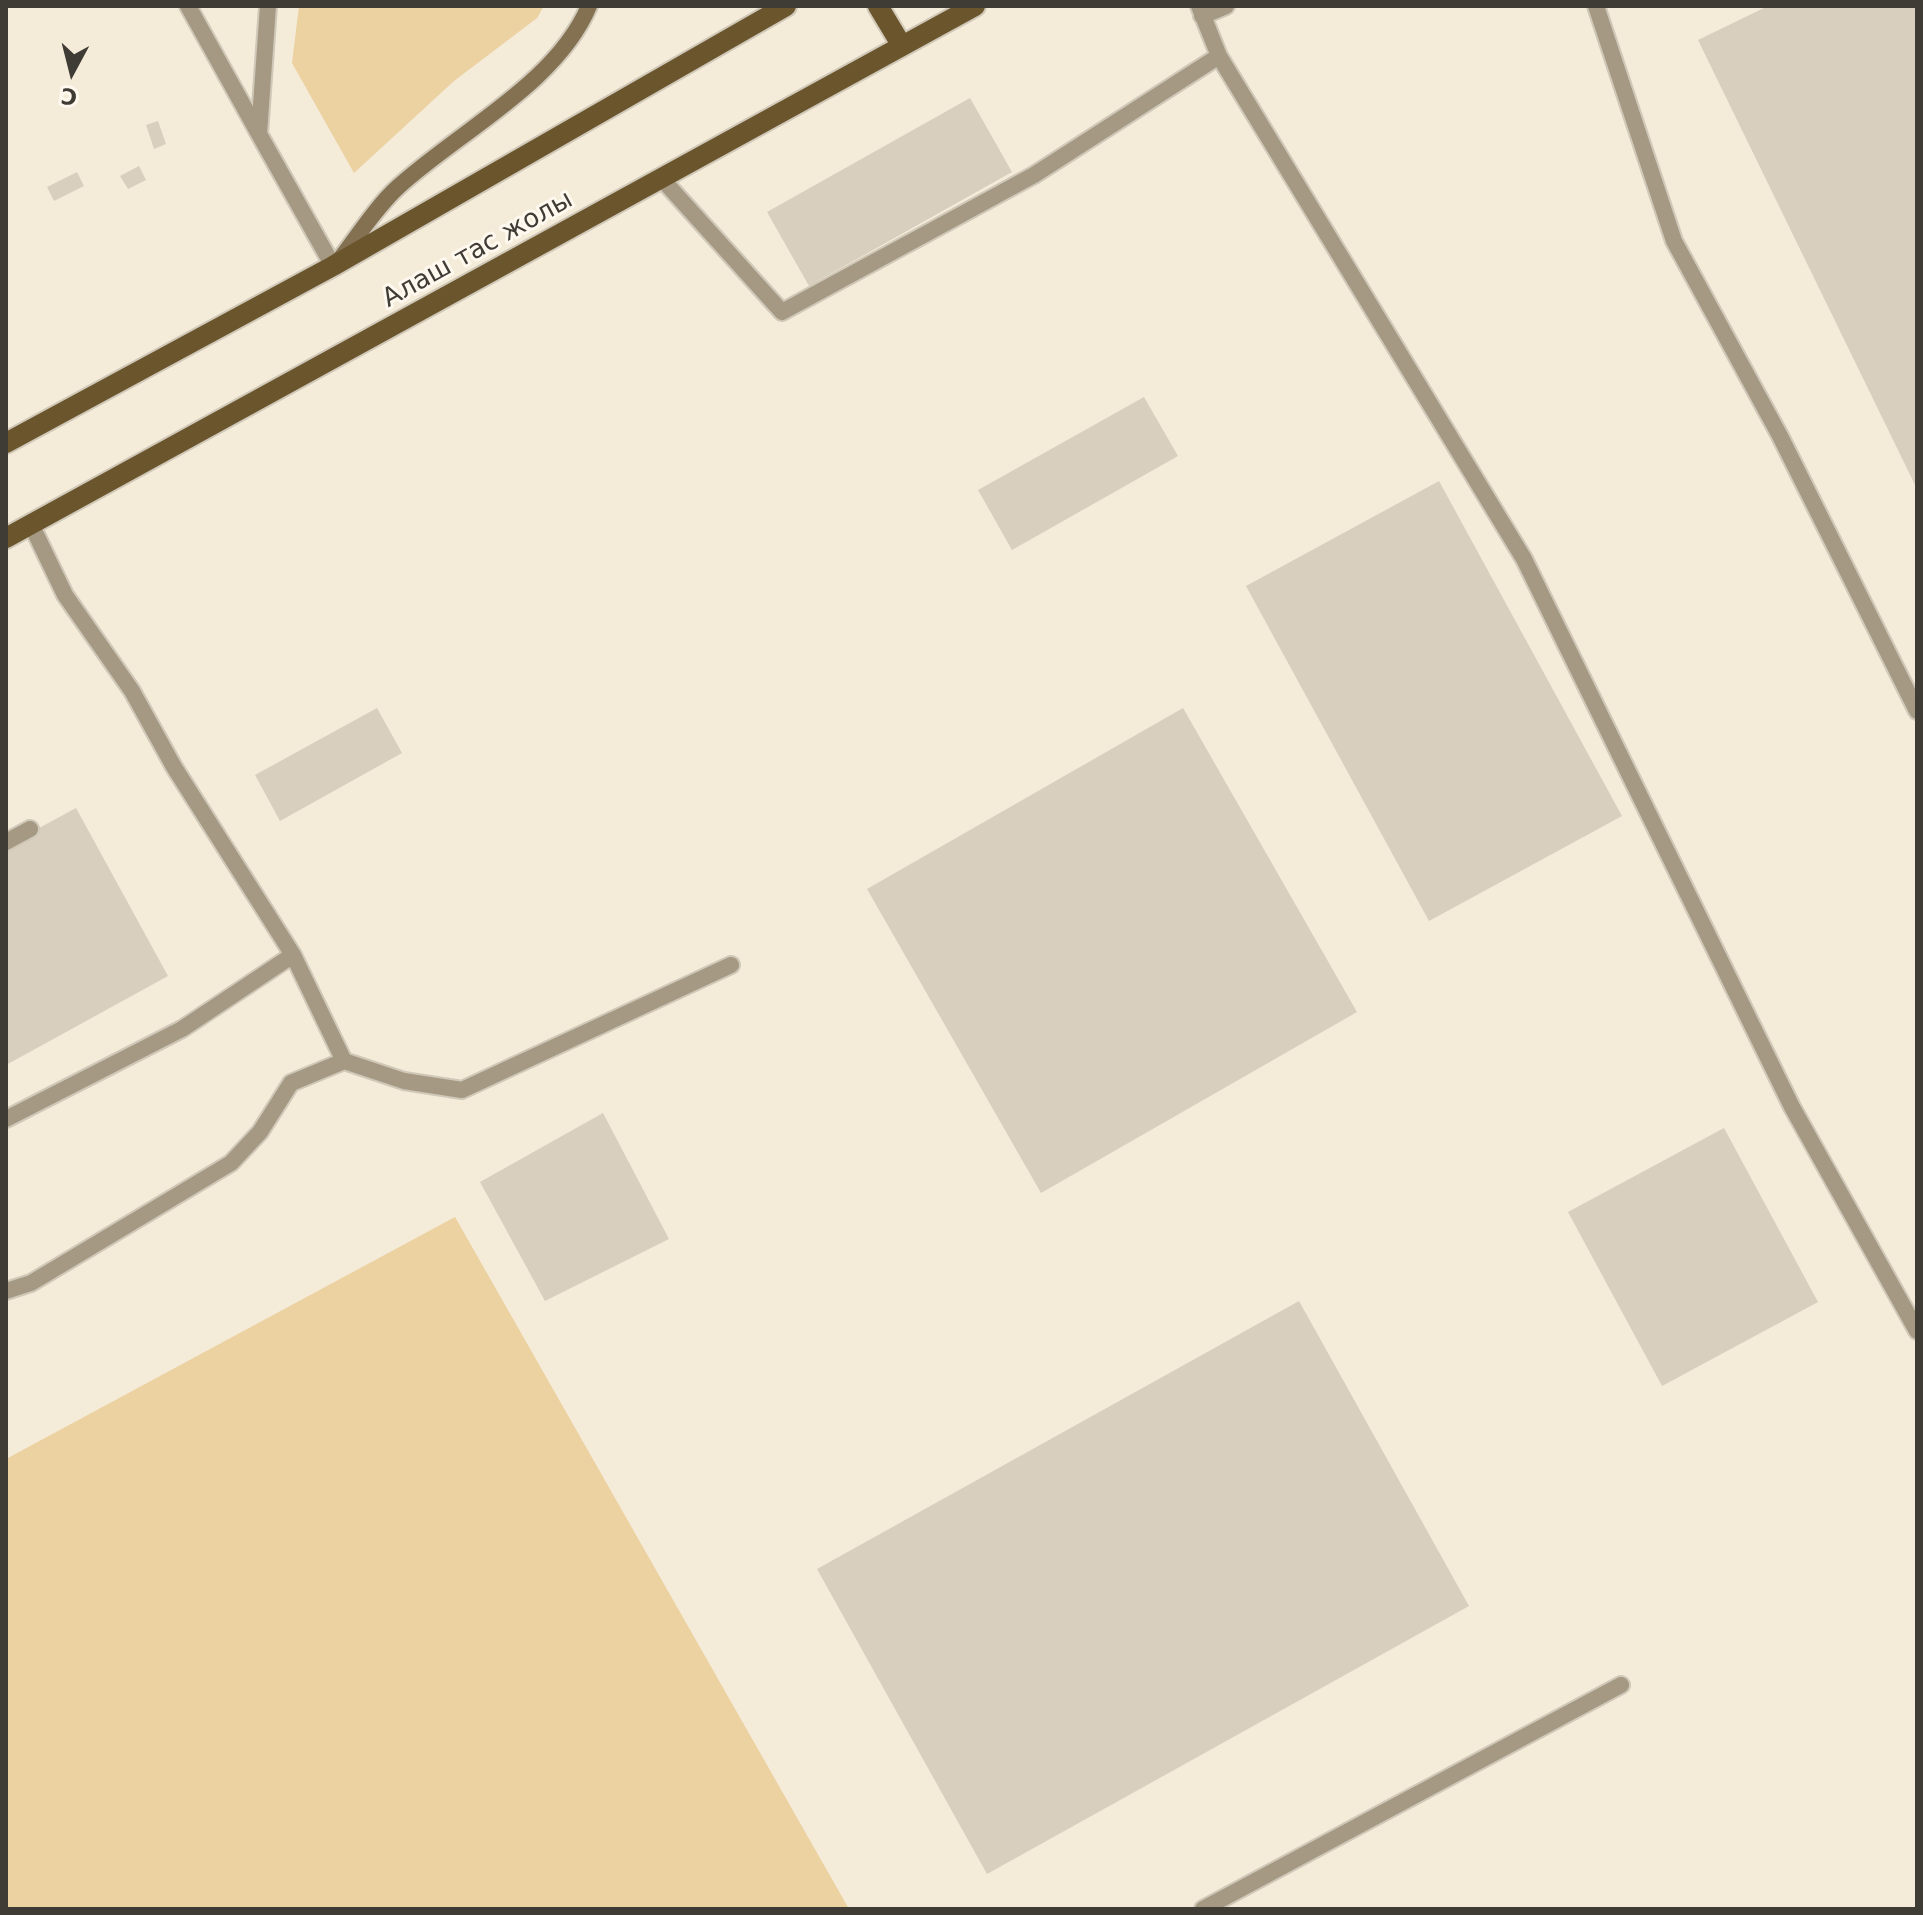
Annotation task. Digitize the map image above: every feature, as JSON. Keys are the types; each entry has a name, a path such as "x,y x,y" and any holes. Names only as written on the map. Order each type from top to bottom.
{"main road":[{"path":"335,264 395,189 539,76 583,20 589,6"},
{"path":"6,443 335,264 786,6"},
{"path":"878,6 902,46"},
{"name":"Алаш тас жолы","path":"6,538 975,6"}],"lane":[{"path":"188,6 335,264"},
{"path":"259,134 268,6"},
{"path":"1226,6 1200,11 1219,56 1524,559 1792,1107 1917,1331"},
{"path":"1596,6 1674,241 1911,678 1917,711"},
{"path":"662,179 782,312 1034,175 1219,56"},
{"path":"31,524 65,595 132,691 174,767 293,955 344,1061"},
{"path":"6,842 30,829"},
{"path":"6,1119 182,1029 293,955"},
{"path":"6,1291 31,1283 231,1163 260,1132 291,1083 344,1061 404,1081 462,1090 731,965"},
{"path":"1203,1909 1621,1685"}],"shaded area":[{"path":"299,6 544,6 537,18 454,81 354,173 292,63"},
{"path":"455,1217 849,1909 6,1909 6,1459"}],"building":[{"path":"1768,6 1917,6 1917,489 1698,40"},
{"path":"970,98 1012,172 809,286 767,212"},
{"path":"158,121 166,144 154,149 146,125"},
{"path":"139,166 146,180 128,189 120,176"},
{"path":"77,172 84,186 54,201 47,187"},
{"path":"1144,397 1178,456 1012,550 978,490"},
{"path":"1439,481 1622,816 1429,921 1246,586"},
{"path":"377,708 402,753 280,821 255,775"},
{"path":"1183,708 1357,1012 1041,1193 867,889"},
{"path":"76,808 168,976 6,1065 6,846"},
{"path":"603,1113 669,1239 545,1301 480,1182"},
{"path":"1724,1128 1818,1302 1662,1386 1568,1212"},
{"path":"1299,1301 1469,1606 987,1874 817,1569"}]}
